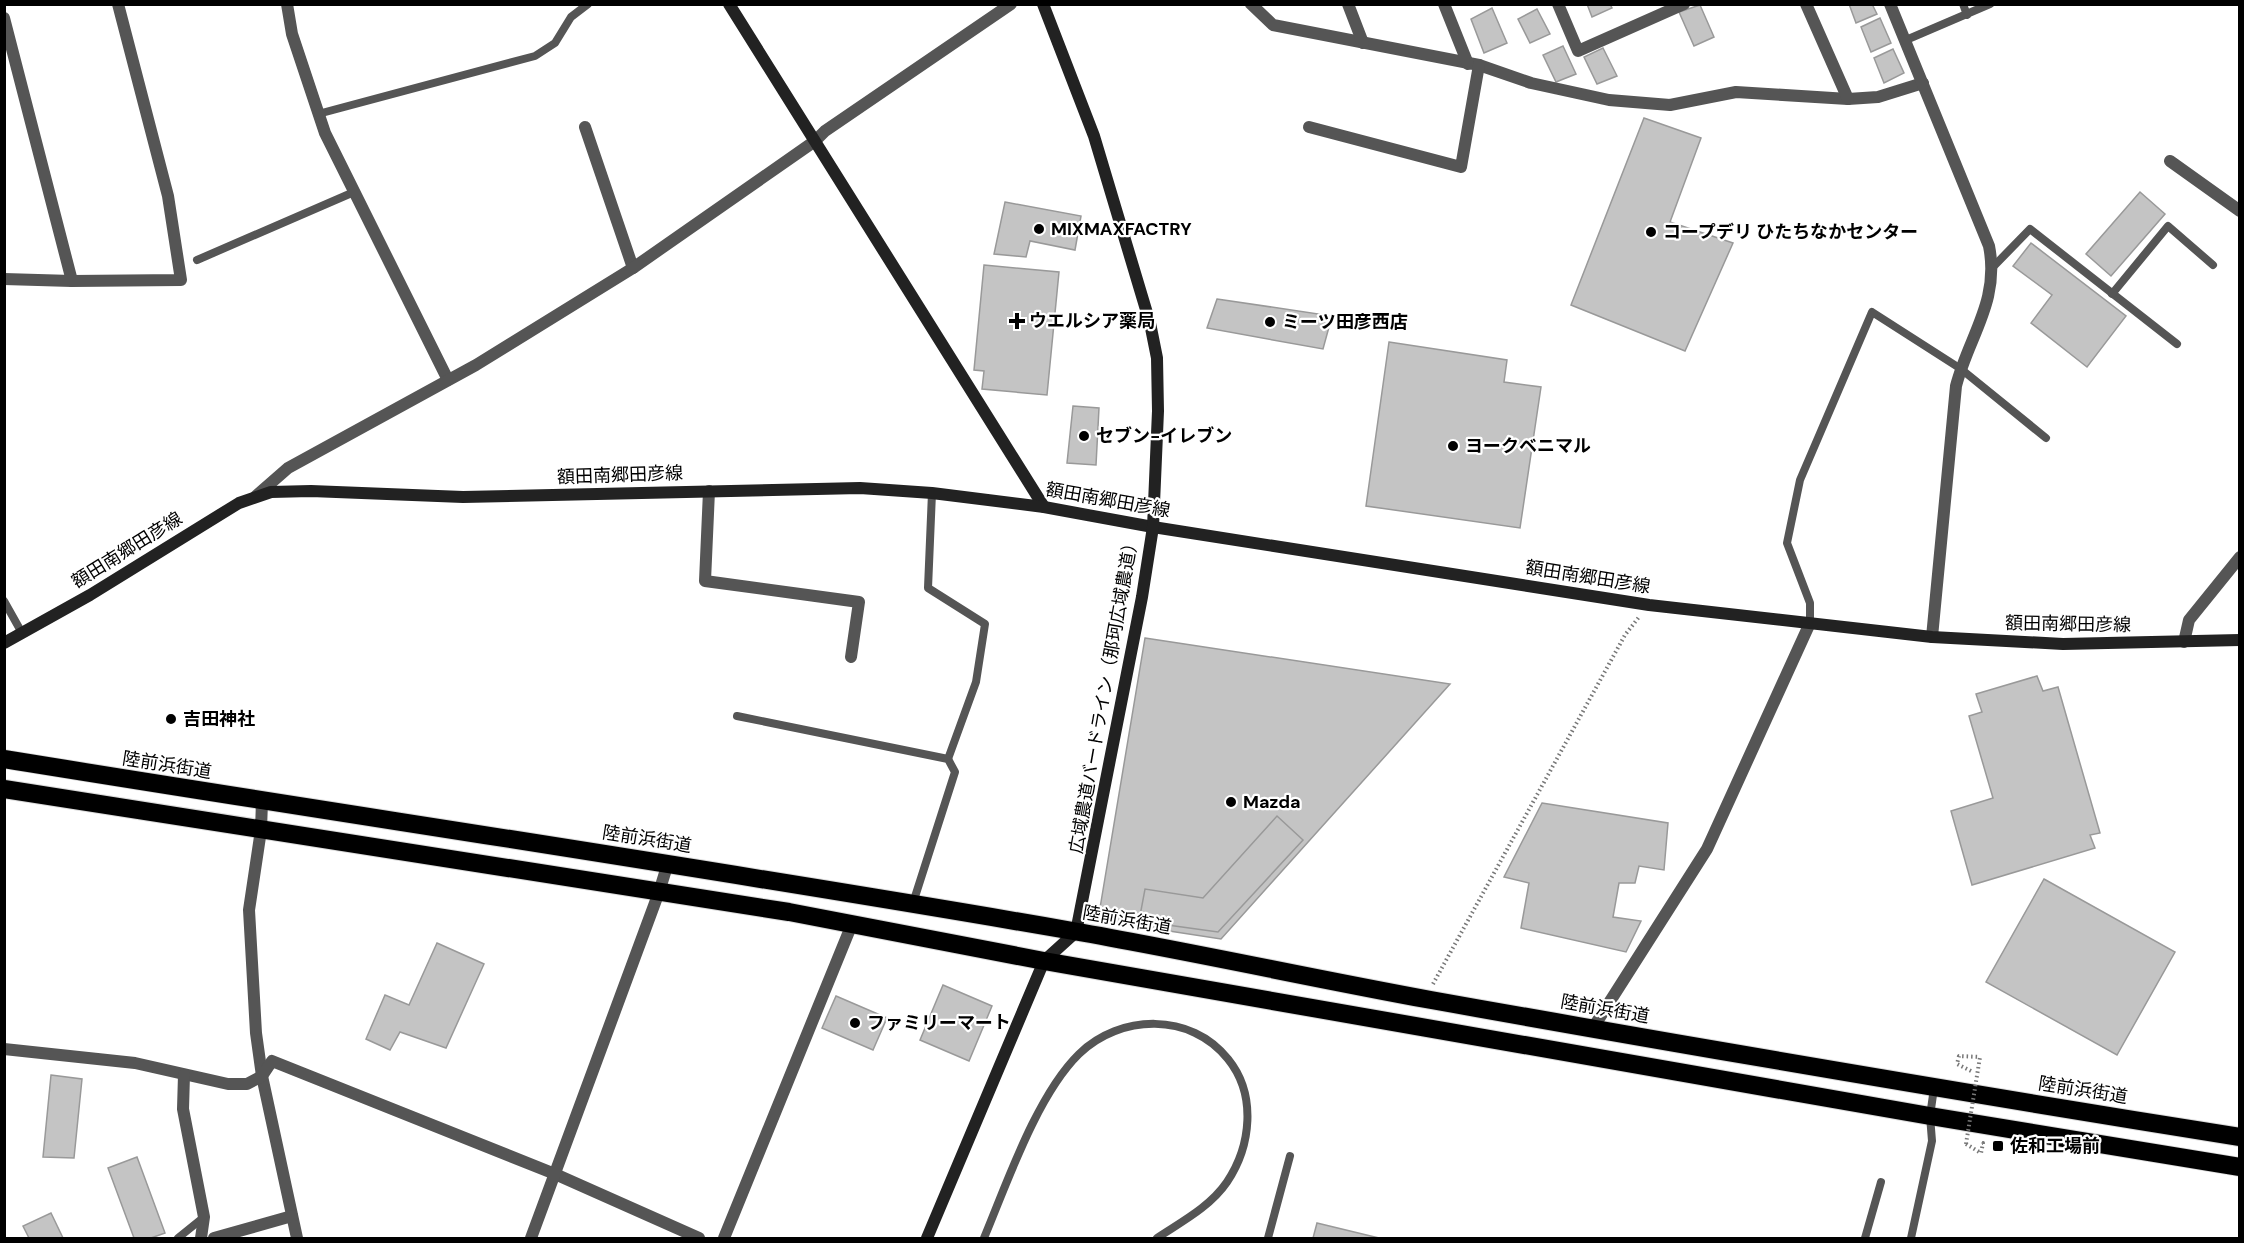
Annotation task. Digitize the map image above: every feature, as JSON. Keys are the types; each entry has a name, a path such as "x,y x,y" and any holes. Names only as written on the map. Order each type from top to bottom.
{"highway":[{"name":"陸前浜街道","path":"4,759 262,801 668,862 1076,932 1263,966 1425,999 1934,1088 2240,1137"},
{"path":"4,789 852,924 1044,961 1930,1116 2240,1167"}],"main road":[{"path":"729,4 1044,507"},
{"name":"広域農道バードライン（那珂広域農道）","path":"1043,4 1094,136 1150,323 1157,358 1158,411 1153,527 1140,608 1076,932"},
{"name":"額田南郷田彦線","path":"4,643 90,595 230,508 271,492 463,497 860,488 932,493 1044,507 1153,527 1649,605 1932,637 2063,644 2240,640"},
{"path":"927,1239 1044,961 1076,932"}],"street":[{"path":"4,279 181,280 168,196 118,4"},
{"path":"287,4 292,34 325,133 448,380"},
{"path":"256,496 288,468 476,365 633,268 815,141 825,131 1011,4"},
{"path":"1251,4 1273,25 1473,64 1531,83 1610,100 1670,105 1736,92 1848,99 1878,97 1923,83"},
{"path":"1348,4 1363,43"},
{"path":"1310,127 1461,167 1473,64 1444,4"},
{"path":"1558,4 1578,51 1684,4"},
{"path":"1806,4 1848,99"},
{"path":"1890,4 1989,246 1993,267 1985,311 1960,369 1956,386 1932,637"},
{"path":"4,18 72,281"},
{"path":"585,127 633,268"},
{"path":"2170,161 2240,211"},
{"path":"709,491 705,581 859,602 851,657"},
{"path":"2184,642 2189,620 2240,557"},
{"path":"1593,1028 1707,849 1810,623"},
{"path":"262,801 261,830 249,910 256,1033 262,1076 297,1239"},
{"path":"531,1239 668,862"},
{"path":"724,1239 852,924"},
{"path":"4,1049 135,1063 228,1084 247,1084 262,1076 272,1061 555,1174 699,1239"},
{"path":"184,1075 183,1108 204,1218 201,1239"},
{"path":"214,1239 292,1216"}],"lane":[{"path":"318,114 535,56 555,43 571,17 588,4"},
{"path":"1963,4 1967,15"},
{"path":"1906,40 1990,4"},
{"path":"197,260 354,192"},
{"path":"2112,294 2168,226 2213,265"},
{"path":"1993,267 2030,229 2177,344"},
{"path":"1810,623 1810,603 1787,543 1800,480 1872,312 1960,369 2046,438"},
{"path":"912,904 955,772 948,759 976,682 985,624 928,588 932,493"},
{"path":"4,601 22,633"},
{"path":"737,716 948,759"},
{"path":"984,1239 1035,1121 1047,1097 1066,1069 1080,1053 1098,1039 1134,1024 1155,1022 1191,1030 1209,1041 1228,1059 1239,1077 1246,1099 1248,1119 1246,1142 1238,1164 1226,1184 1210,1202 1157,1239"},
{"path":"1911,1239 1932,1141 1930,1116 1934,1088"},
{"path":"1268,1239 1290,1155"},
{"path":"1865,1239 1881,1182"},
{"path":"178,1239 204,1218"}],"path":[{"path":"1425,999 1624,635 1649,605"},
{"path":"1971,1071 1957,1064 1959,1056 1980,1057 1965,1144 1981,1153 1983,1143 1972,1142"}],"building":[{"path":"1587,4 1610,4 1612,8 1592,17"},
{"path":"1849,4 1872,4 1877,14 1856,23"},
{"path":"1700,5 1714,37 1694,46 1679,12"},
{"path":"1492,8 1507,43 1484,53 1471,19"},
{"path":"1537,9 1550,34 1530,43 1518,19"},
{"path":"1880,18 1891,43 1871,52 1861,27"},
{"path":"1563,46 1576,74 1556,82 1543,55"},
{"path":"1603,48 1617,76 1597,84 1584,57"},
{"path":"1893,49 1904,73 1884,83 1874,58"},
{"name":"コープデリ ひたちなかセンター","path":"1644,118 1701,138 1670,222 1733,243 1685,351 1571,305"},
{"path":"2140,192 2165,214 2111,276 2086,254"},
{"name":"MIXMAXFACTRY","path":"1005,202 1081,216 1075,250 1030,241 1026,257 994,254"},
{"path":"2031,243 2126,316 2087,367 2031,323 2052,295 2013,266"},
{"name":"ウエルシア薬局","path":"984,265 1059,272 1047,395 982,389 984,371 974,370"},
{"name":"ミーツ田彦西店","path":"1217,299 1332,316 1323,349 1207,328"},
{"name":"ヨークベニマル","path":"1389,342 1507,360 1504,382 1541,387 1520,528 1366,506"},
{"name":"セブン-イレブン","path":"1073,406 1099,408 1096,465 1067,463"},
{"name":"Mazda","path":"1145,638 1450,684 1221,939 1098,920"},
{"path":"2037,676 2043,691 2058,687 2100,833 2090,835 2095,848 1972,885 1951,811 1993,798 1969,716 1982,712 1976,694"},
{"path":"1542,803 1668,823 1664,870 1639,866 1635,883 1619,883 1613,917 1641,921 1626,952 1521,928 1529,883 1504,877"},
{"path":"1277,816 1303,840 1218,932 1139,921 1145,889 1203,898"},
{"path":"2044,879 2175,952 2117,1055 1986,982"},
{"path":"437,943 484,964 446,1048 400,1032 390,1050 366,1039 385,995 409,1005"},
{"path":"943,985 992,1006 969,1061 920,1040"},
{"name":"ファミリーマート","path":"836,996 887,1018 873,1050 822,1028"},
{"path":"51,1075 82,1079 74,1158 43,1157"},
{"path":"137,1157 165,1233 151,1238 134,1238 108,1168"},
{"path":"51,1213 63,1238 29,1238 23,1226"},
{"path":"1317,1223 1379,1238 1313,1238"}],"place":[{"name":"MIXMAXFACTRY","path":"1039,229"},
{"name":"コープデリ ひたちなかセンター","path":"1651,232"},
{"name":"ウエルシア薬局","path":"1017,321"},
{"name":"ミーツ田彦西店","path":"1270,322"},
{"name":"セブン-イレブン","path":"1084,436"},
{"name":"ヨークベニマル","path":"1453,446"},
{"name":"吉田神社","path":"171,719"},
{"name":"Mazda","path":"1231,802"},
{"name":"ファミリーマート","path":"855,1023"},
{"name":"佐和工場前","path":"1998,1146"}]}
